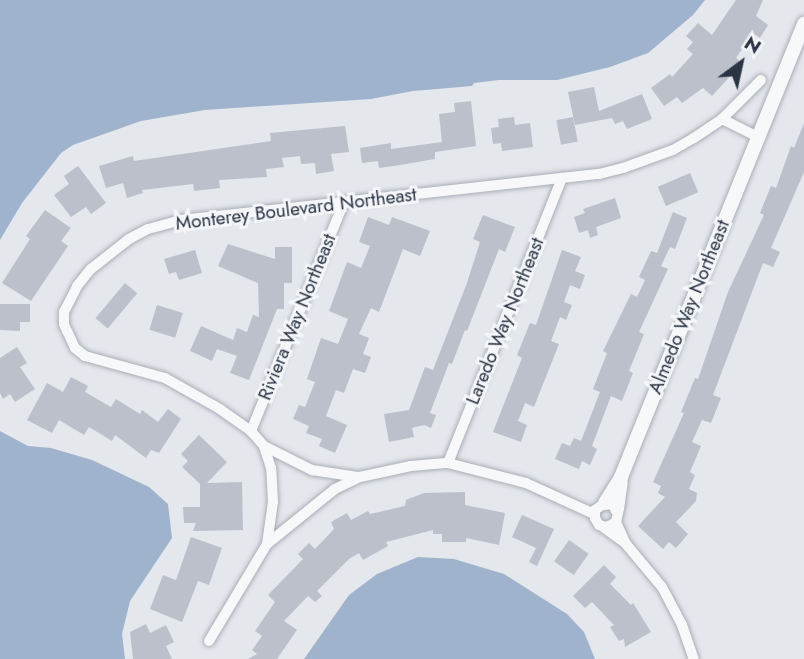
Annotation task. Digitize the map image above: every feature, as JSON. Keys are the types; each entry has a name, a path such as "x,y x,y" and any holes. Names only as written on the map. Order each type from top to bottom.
{"street":[{"path":"722,119 758,137 804,24"},
{"name":"Monterey Boulevard Northeast","path":"359,477 312,470 264,446 251,431 220,409 165,378 85,356 75,348 64,324 68,301 91,269 110,252 148,229 181,220 599,174 643,162 673,150 722,119 761,79"},
{"name":"Almedo Way Northeast","path":"608,512 758,137"},
{"name":"Laredo Way Northeast","path":"448,463 562,178"},
{"name":"Riviera Way Northeast","path":"251,431 344,202"},
{"name":"Monterey Boulevard Northeast","path":"264,446 273,484 267,544"},
{"name":"Monterey Boulevard Northeast","path":"267,544 335,489 359,477 392,469 448,463 526,484 608,512"},
{"path":"626,544 596,522 608,512 626,544 662,587 682,625 694,659"},
{"path":"209,641 267,544"}],"water":[{"path":"0,0 705,0 693,15 648,53 610,67 557,80 499,80 371,99 205,110 141,121 73,145 61,153 22,203 0,240"},
{"path":"0,431 28,446 51,448 92,460 149,487 168,504 172,538 130,601 122,634 125,659 0,659"},
{"path":"418,557 454,559 504,574 567,614 584,632 595,659 304,659 349,595 377,574"}],"building":[{"path":"736,0 763,0 756,16 768,25 760,38 753,33 736,58 742,63 712,96 703,88 682,103 677,97 664,106 651,88 670,74 672,77 693,54 687,49 693,42 686,36 698,23 712,35"},
{"path":"594,87 599,111 642,94 652,119 627,129 623,121 615,124 612,118 575,125 568,92"},
{"path":"471,101 476,146 435,152 435,159 394,166 379,168 378,161 362,163 360,148 391,143 391,149 442,142 439,114 455,112 454,103"},
{"path":"514,117 515,125 530,123 533,147 502,151 501,143 493,144 491,128 499,127 498,119"},
{"path":"573,117 578,142 561,145 556,120"},
{"path":"804,123 804,172 771,248 780,252 773,267 763,263 713,395 721,398 711,423 702,420 692,442 701,446 690,472 695,475 689,489 697,493 696,501 676,522 688,534 676,548 669,542 663,549 638,526 665,497 658,493 661,486 653,482 684,413 681,412 695,378 698,379 728,292 764,215 760,213 771,186 776,188 791,146 794,148"},
{"path":"345,126 349,152 331,154 334,171 316,174 315,163 301,164 300,156 282,158 284,167 266,169 267,177 219,180 220,188 194,191 193,184 142,190 143,193 127,198 123,183 106,188 99,166 133,156 134,161 271,141 270,133"},
{"path":"78,166 106,203 91,214 86,207 71,217 54,195 69,184 64,176"},
{"path":"690,173 698,192 666,206 658,187"},
{"path":"615,198 621,218 596,227 598,235 590,238 588,230 579,233 574,217 585,213 583,209"},
{"path":"45,210 71,228 61,241 68,246 31,301 2,283 30,239 26,236"},
{"path":"673,212 687,218 675,249 670,247 661,266 668,269 639,332 644,334 629,371 633,373 622,401 611,396 592,446 597,449 590,465 582,461 579,469 555,459 562,443 570,446 574,438 581,441 600,392 593,389 607,353 603,351 631,294 637,297 645,280 639,277 651,251 657,253"},
{"path":"483,215 515,227 505,252 499,249 467,331 465,330 452,364 449,363 430,413 436,415 431,428 424,425 412,428 414,437 389,442 384,414 409,410 425,367 433,370 467,283 480,242 473,239"},
{"path":"368,217 389,225 392,217 430,231 420,256 403,249 379,312 371,308 359,334 369,338 363,354 371,357 365,373 353,369 344,393 336,390 326,416 347,425 335,453 319,446 322,439 306,433 309,426 293,419 299,405 305,407 315,382 307,379 321,338 338,344 348,319 329,311 347,262 361,268 370,246 359,242"},
{"path":"228,244 275,259 275,247 292,247 292,283 284,283 284,309 277,309 249,380 230,373 237,356 217,349 212,361 190,351 201,326 233,340 237,328 247,332 253,315 259,317 258,283 218,266"},
{"path":"195,250 202,273 179,280 176,272 169,274 164,259"},
{"path":"562,250 581,257 575,271 585,275 580,289 570,285 564,302 572,305 566,320 560,317 551,341 559,344 534,407 525,403 518,421 527,425 521,442 493,432 522,358 517,355 530,323 536,325"},
{"path":"125,283 137,293 108,329 95,318"},
{"path":"0,304 30,304 30,322 20,322 20,331 0,330"},
{"path":"157,305 183,313 175,338 149,330"},
{"path":"17,347 27,363 20,367 35,389 15,402 10,394 3,399 0,393 0,358"},
{"path":"71,377 88,386 85,392 111,407 116,399 140,414 142,410 158,422 168,409 181,419 159,453 151,450 146,458 115,435 112,441 89,427 84,435 59,420 52,433 27,420 47,383 63,392"},
{"path":"199,435 227,462 207,483 242,482 243,530 193,531 196,523 184,523 183,507 200,507 200,484 182,467 188,461 181,454"},
{"path":"465,492 465,505 505,513 499,545 466,538 466,542 442,542 442,534 433,534 433,530 386,542 388,546 363,560 359,553 349,559 317,591 322,596 315,602 308,596 284,621 297,630 277,659 248,659 257,654 252,650 262,636 255,631 275,602 268,595 303,559 298,554 309,543 315,549 334,529 331,522 347,513 351,520 368,511 370,514 405,506 406,500 424,493"},
{"path":"522,515 554,529 537,566 529,562 536,548 512,537"},
{"path":"191,537 222,548 209,585 198,581 182,622 150,609 163,575 176,580"},
{"path":"569,540 589,554 574,575 554,561"},
{"path":"604,565 616,577 610,584 631,605 633,603 651,632 625,647 624,639 619,641 610,627 614,625 592,602 585,608 573,596"},
{"path":"146,624 150,633 166,625 174,642 166,646 172,659 133,659 130,632"}]}
